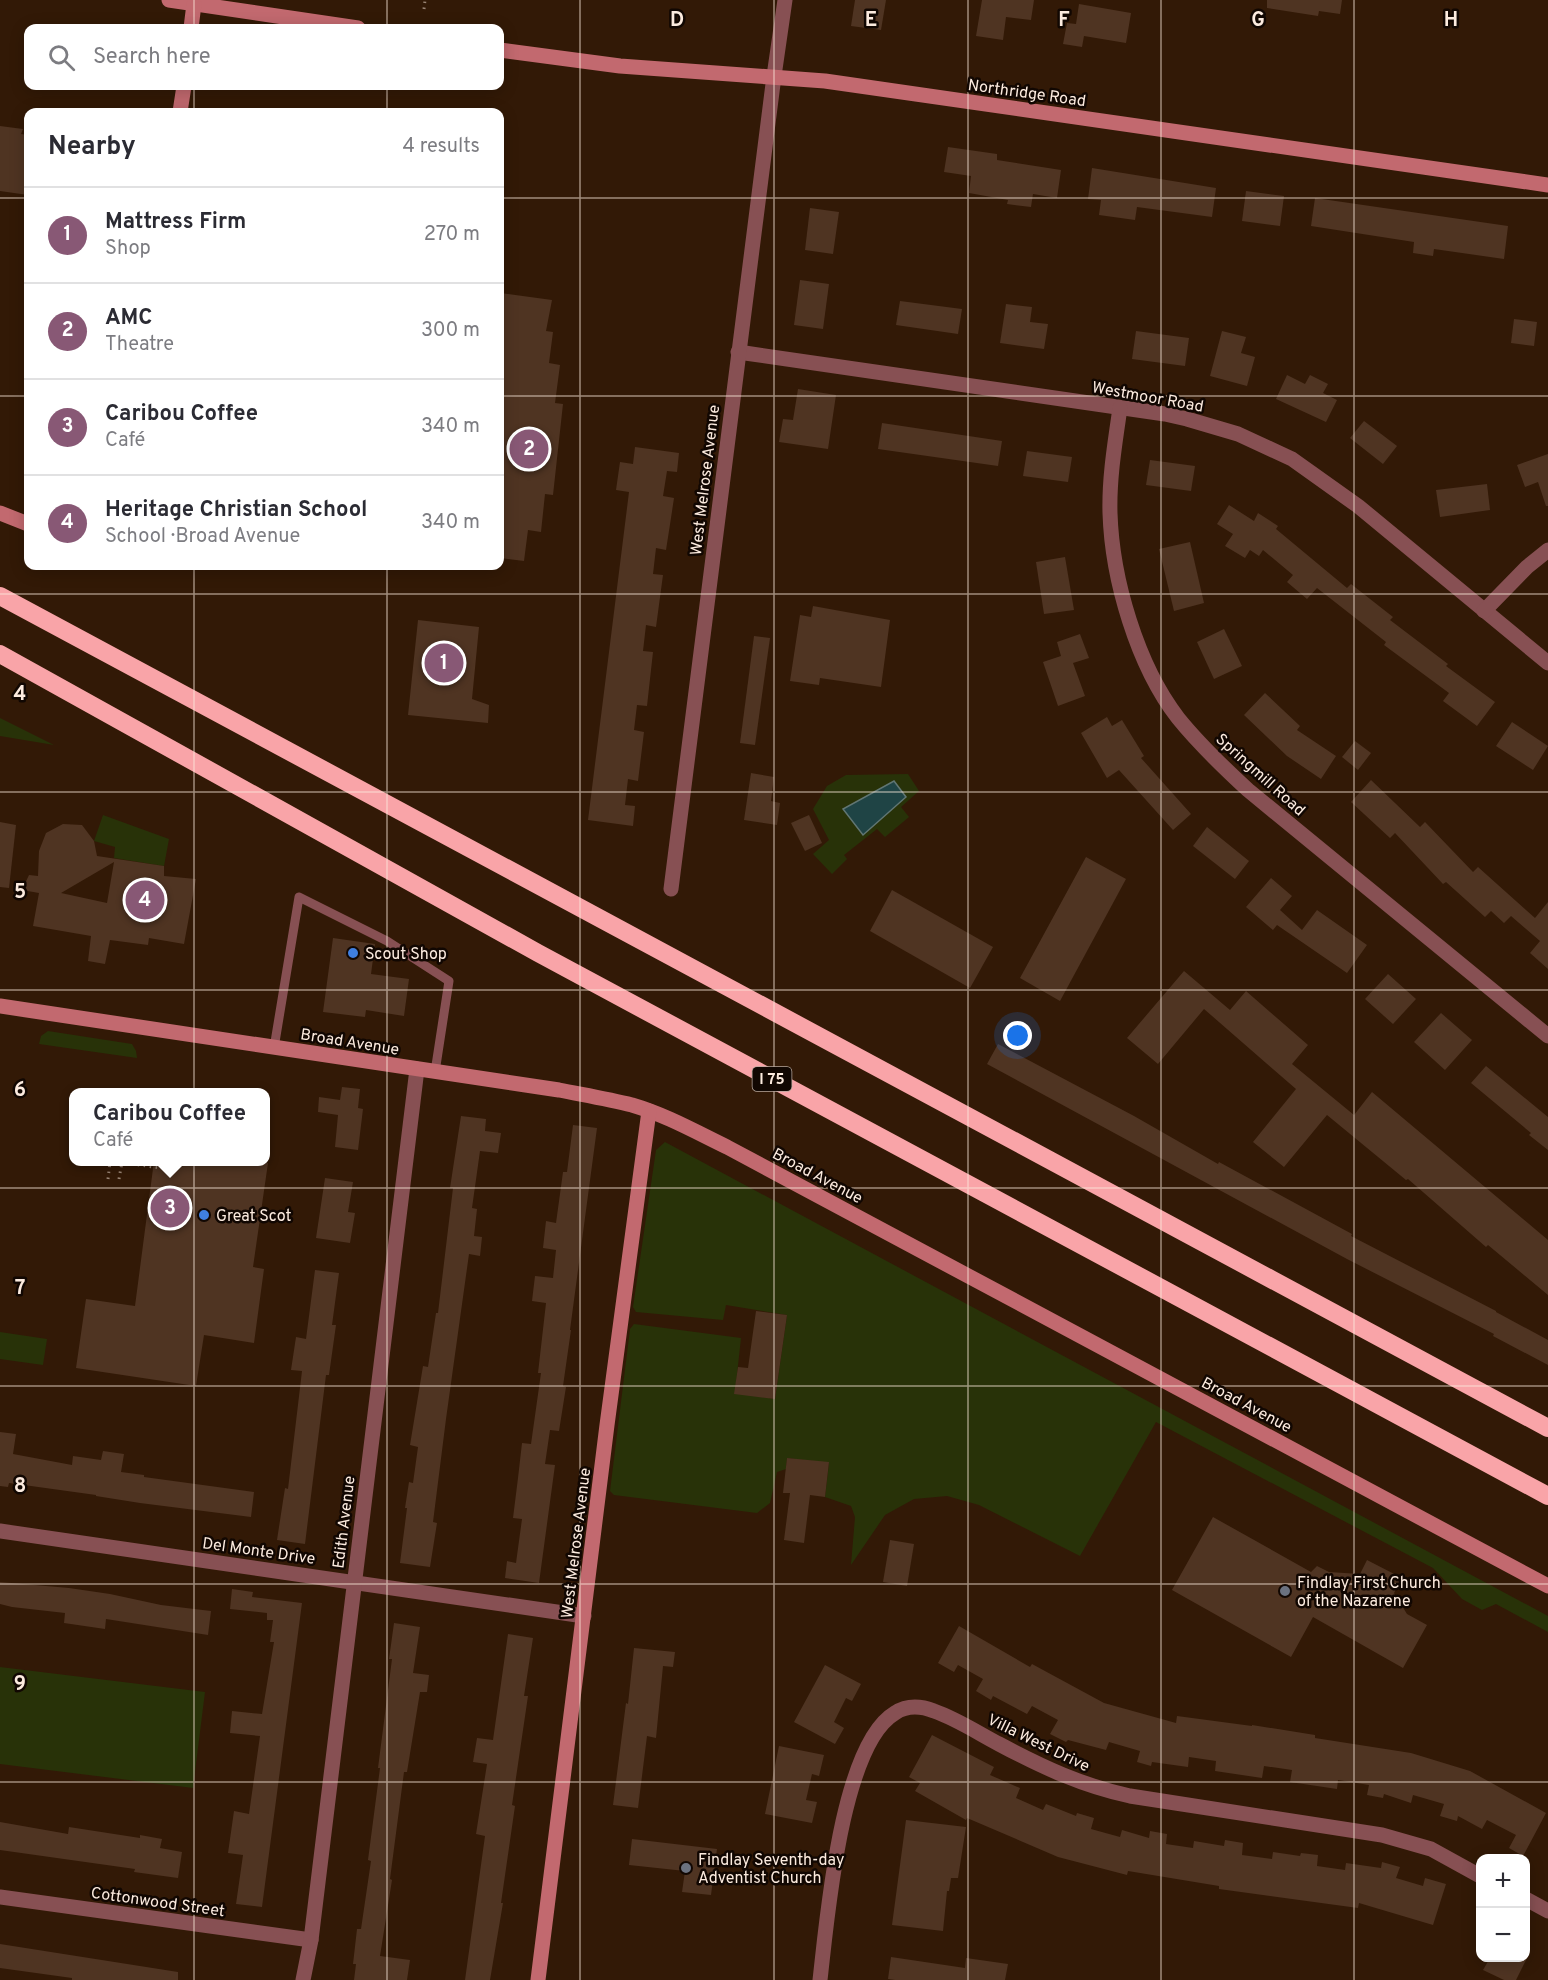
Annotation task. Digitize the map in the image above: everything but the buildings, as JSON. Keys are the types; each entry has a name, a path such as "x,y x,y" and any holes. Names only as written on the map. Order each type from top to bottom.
{"highway":[{"path":"0,596 1548,1428"},
{"name":"I 75","path":"0,654 538,953 1548,1496"}],"main road":[{"path":"168,0 195,2 333,24"},
{"path":"192,24 195,2"},
{"name":"Northridge Road","path":"504,51 620,66 825,81 1548,185"},
{"path":"181,108 183,90"},
{"path":"0,513 24,522"},
{"name":"Broad Avenue","path":"0,1006 599,1098 649,1111 681,1124 747,1158 1548,1586"},
{"name":"West Melrose Avenue","path":"538,1980 649,1111"}],"street":[{"name":"West Melrose Avenue","path":"671,889 738,352 785,0"},
{"name":"Westmoor Road","path":"738,352 1187,418 1254,440 1292,459 1358,506 1548,663"},
{"name":"Springmill Road","path":"1120,408 1110,487 1110,521 1115,563 1120,588 1136,637 1162,695 1177,716 1219,764 1248,790 1548,1036"},
{"path":"1484,611 1527,567 1548,550"},
{"name":"Edith Avenue","path":"303,1980 311,1940 417,1069"},
{"name":"Del Monte Drive","path":"0,1531 584,1616"},
{"name":"Villa West Drive","path":"820,1980 836,1863 851,1788 877,1730 895,1712 907,1708 920,1707 944,1715 1057,1773 1105,1791 1382,1834 1431,1849 1476,1874"},
{"name":"Cottonwood Street","path":"0,1897 311,1940"},
{"path":"1530,1901 1548,1911"}],"lane":[{"path":"274,1048 300,897 387,941 449,981 435,1072"}],"path":[{"path":"424,0 424,9"},
{"path":"108,1179 109,1166"},
{"path":"120,1179 122,1166"},
{"path":"147,1166 160,1168"}],"green space":[{"path":"0,718 54,745 0,736"},
{"path":"908,774 919,791 901,807 909,817 885,837 877,829 844,855 847,859 832,874 813,854 829,840 813,809 827,786 846,775"},
{"path":"103,815 169,839 164,866 114,858 115,847 94,841"},
{"path":"48,1031 132,1044 137,1058 39,1044 41,1036"},
{"path":"665,1142 1548,1616 1548,1632 1496,1604 1482,1610 1462,1599 1433,1568 1156,1422 1080,1556 979,1505 947,1496 914,1499 885,1515 851,1565 855,1517 851,1506 825,1497 829,1463 787,1458 786,1469 777,1472 770,1503 757,1513 614,1495 610,1491 630,1329 634,1324 741,1338 735,1393 775,1399 787,1315 726,1305 723,1320 636,1312 633,1307 656,1150"},
{"path":"0,1332 47,1339 43,1365 0,1359"},
{"path":"0,1667 205,1692 193,1788 0,1764"}],"water":[{"path":"894,781 906,797 863,835 843,809"}],"place":[{"name":"AMC","path":"529,449"},
{"name":"Mattress Firm","path":"444,663"},
{"name":"Heritage Christian School","path":"145,900"},
{"name":"Scout Shop","path":"353,953"},
{"name":"Caribou Coffee","path":"170,1208"},
{"name":"Great Scot","path":"204,1215"},
{"name":"Findlay First Church of the Nazarene","path":"1285,1591"},
{"name":"Findlay Seventh-day Adventist Church","path":"686,1868"}]}
